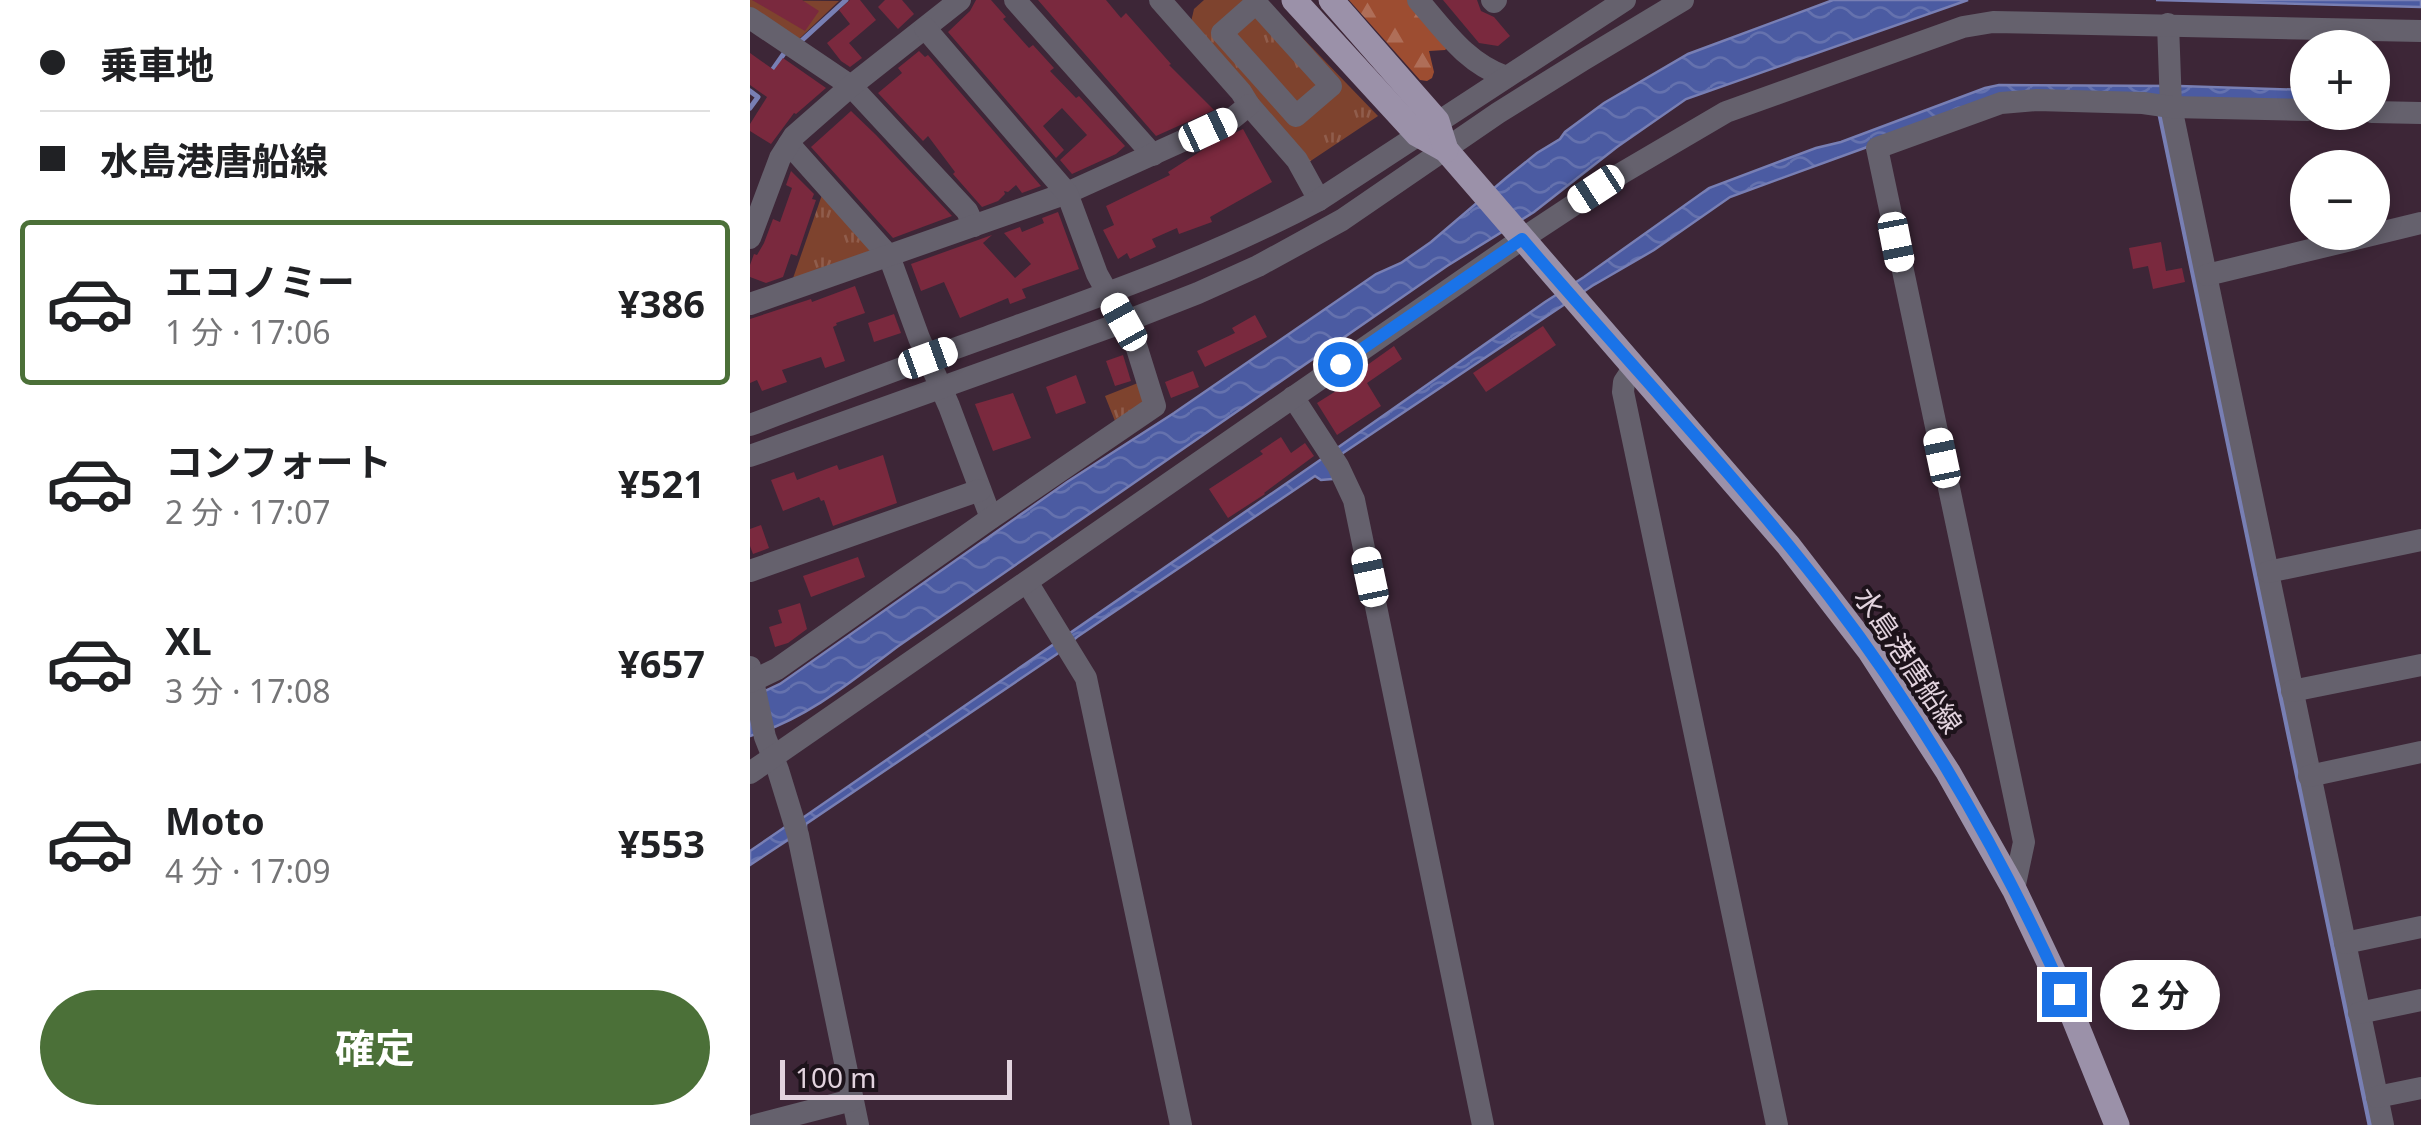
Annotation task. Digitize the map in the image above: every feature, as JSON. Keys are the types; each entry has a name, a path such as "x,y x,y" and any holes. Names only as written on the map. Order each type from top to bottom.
{"main road":[{"name":"水島港唐船線","path":"1295,3 1427,128"},
{"name":"水島港唐船線","path":"1335,4 1427,128 1788,545 1868,650 1948,772 2014,889 2064,994 2117,1125"}],"street":[{"path":"750,238 780,158 794,136 960,0"},
{"path":"1017,0 1155,154"},
{"path":"1140,0 1297,160 1319,200"},
{"path":"1418,0 1466,54 1485,70 1506,77"},
{"path":"1436,0 1482,52"},
{"path":"750,425 1182,266 1319,200 1625,0"},
{"path":"750,456 1124,322 1198,293 1293,248 1342,220 1582,60 1683,0"},
{"path":"1256,3 1330,86 1296,116 1222,33 1256,3"},
{"path":"1175,5 1241,92 1245,109 1293,176"},
{"path":"750,18 851,86 967,211 974,226"},
{"path":"750,773 769,747 1028,582 1518,234 1726,112 1963,27 1993,22 2421,31"},
{"path":"2168,24 2166,101 2207,275 2383,1125"},
{"path":"858,1125 796,827 769,747 752,679 776,669 1156,406 1135,342 1097,274 1067,194 925,28"},
{"path":"2014,889 2024,842 1876,148 2001,103 2166,101 2290,109"},
{"path":"750,304 1067,194 1245,109"},
{"path":"2390,112 2421,113"},
{"path":"788,144 890,256 991,518"},
{"path":"2207,275 2421,223"},
{"path":"1634,367 1624,382 1623,392 1778,1125"},
{"path":"1293,397 1334,459 1354,500 1483,1125"},
{"path":"750,571 980,490"},
{"path":"2268,572 2421,540"},
{"path":"1028,582 1086,678 1181,1125"},
{"path":"2292,690 2421,665"},
{"path":"2309,776 2421,752"},
{"path":"2345,943 2421,927"},
{"path":"2360,1013 2421,1000"},
{"path":"2377,1098 2421,1088"},
{"path":"760,1124 852,1100"}],"green space":[{"path":"750,0 839,1 799,39 750,10"},
{"path":"1204,0 1266,0 1378,116 1306,164 1191,22 1194,9"},
{"path":"1349,0 1412,0 1451,44 1445,50 1429,51 1432,78 1420,80"},
{"path":"823,192 874,249 791,284"},
{"path":"1143,381 1149,401 1117,426 1105,396"}],"water":[{"path":"1833,0 1968,0 1686,99 1534,212 1447,266 827,698 790,720 750,736 750,698 780,684 1067,482 1376,274 1401,263 1604,103 1688,54"},
{"path":"2156,0 2421,0 2421,7"},
{"path":"1999,85 2290,89 2290,103 2029,95 1870,146 1730,197 1340,455 1332,479 1315,476 750,865 750,851 1709,188"}],"building":[{"path":"752,0 802,0 819,11 805,31"},
{"path":"850,0 860,0 876,20 849,43 862,58 850,67 827,43 850,24 839,10"},
{"path":"885,0 902,0 914,14 898,29 878,7"},
{"path":"976,0 991,0 1029,48 1033,45 1054,68 1050,71 1125,146 1072,174 1060,160 1087,135 1062,108 1043,126 1064,150 1056,158 948,32"},
{"path":"1038,0 1106,0 1121,18 1126,13 1169,65 1214,110 1156,136"},
{"path":"1443,0 1477,0 1481,11 1494,17 1510,36 1498,46 1479,43"},
{"path":"919,51 925,57 928,55 1041,186 1022,193 1016,185 1004,191 998,201 982,207 953,174 928,136 923,141 878,93 902,73 898,68"},
{"path":"750,53 774,70 783,58 826,88 794,113 771,144 750,131 750,124 767,97 750,85"},
{"path":"851,111 952,216 893,238 811,147"},
{"path":"1243,129 1272,182 1210,217 1212,222 1179,234 1177,228 1152,239 1156,247 1130,259 1127,253 1118,259 1103,230 1114,225 1106,206 1170,175 1168,172 1215,142"},
{"path":"791,171 816,200 797,256 791,254 783,277 766,283 750,277 750,265 773,219 780,222 792,188 786,185"},
{"path":"1058,212 1079,269 1022,289 1026,298 1010,304 1008,298 960,318 944,282 921,291 911,264 992,235 983,243 1015,278 1031,264 1004,233 1020,227 1022,232"},
{"path":"2161,242 2166,271 2182,268 2185,282 2153,289 2148,266 2133,269 2129,248"},
{"path":"855,286 865,313 833,327 845,361 825,368 821,357 782,370 787,382 762,391 757,380 750,383 750,319"},
{"path":"894,314 901,333 874,342 868,323"},
{"path":"1255,315 1267,337 1205,367 1197,351 1235,333 1232,328"},
{"path":"1543,326 1556,345 1486,392 1473,373"},
{"path":"1394,346 1402,359 1367,383 1381,406 1337,435 1317,403"},
{"path":"1123,355 1131,381 1115,386 1106,361"},
{"path":"1193,371 1199,387 1171,398 1165,382"},
{"path":"1076,375 1086,403 1056,414 1046,387"},
{"path":"1013,393 1031,438 993,451 975,404"},
{"path":"1281,437 1291,453 1305,443 1314,456 1228,518 1209,489 1263,454 1260,451"},
{"path":"883,455 897,503 833,526 824,500 819,497 783,511 771,480 794,472 797,480 837,465 839,470"},
{"path":"761,525 769,548 753,554 750,529"},
{"path":"858,557 865,577 811,597 803,576"},
{"path":"800,603 807,629 775,647 769,627 782,623 778,610"}],"waterway":[{"path":"799,43 846,0"},
{"path":"771,72 785,52"},
{"path":"750,91 758,97 750,108"},
{"path":"2160,115 2370,1125"}],"route":[{"path":"1340,364 1522,239 1788,545 1868,650 1988,839 2064,994"}]}
